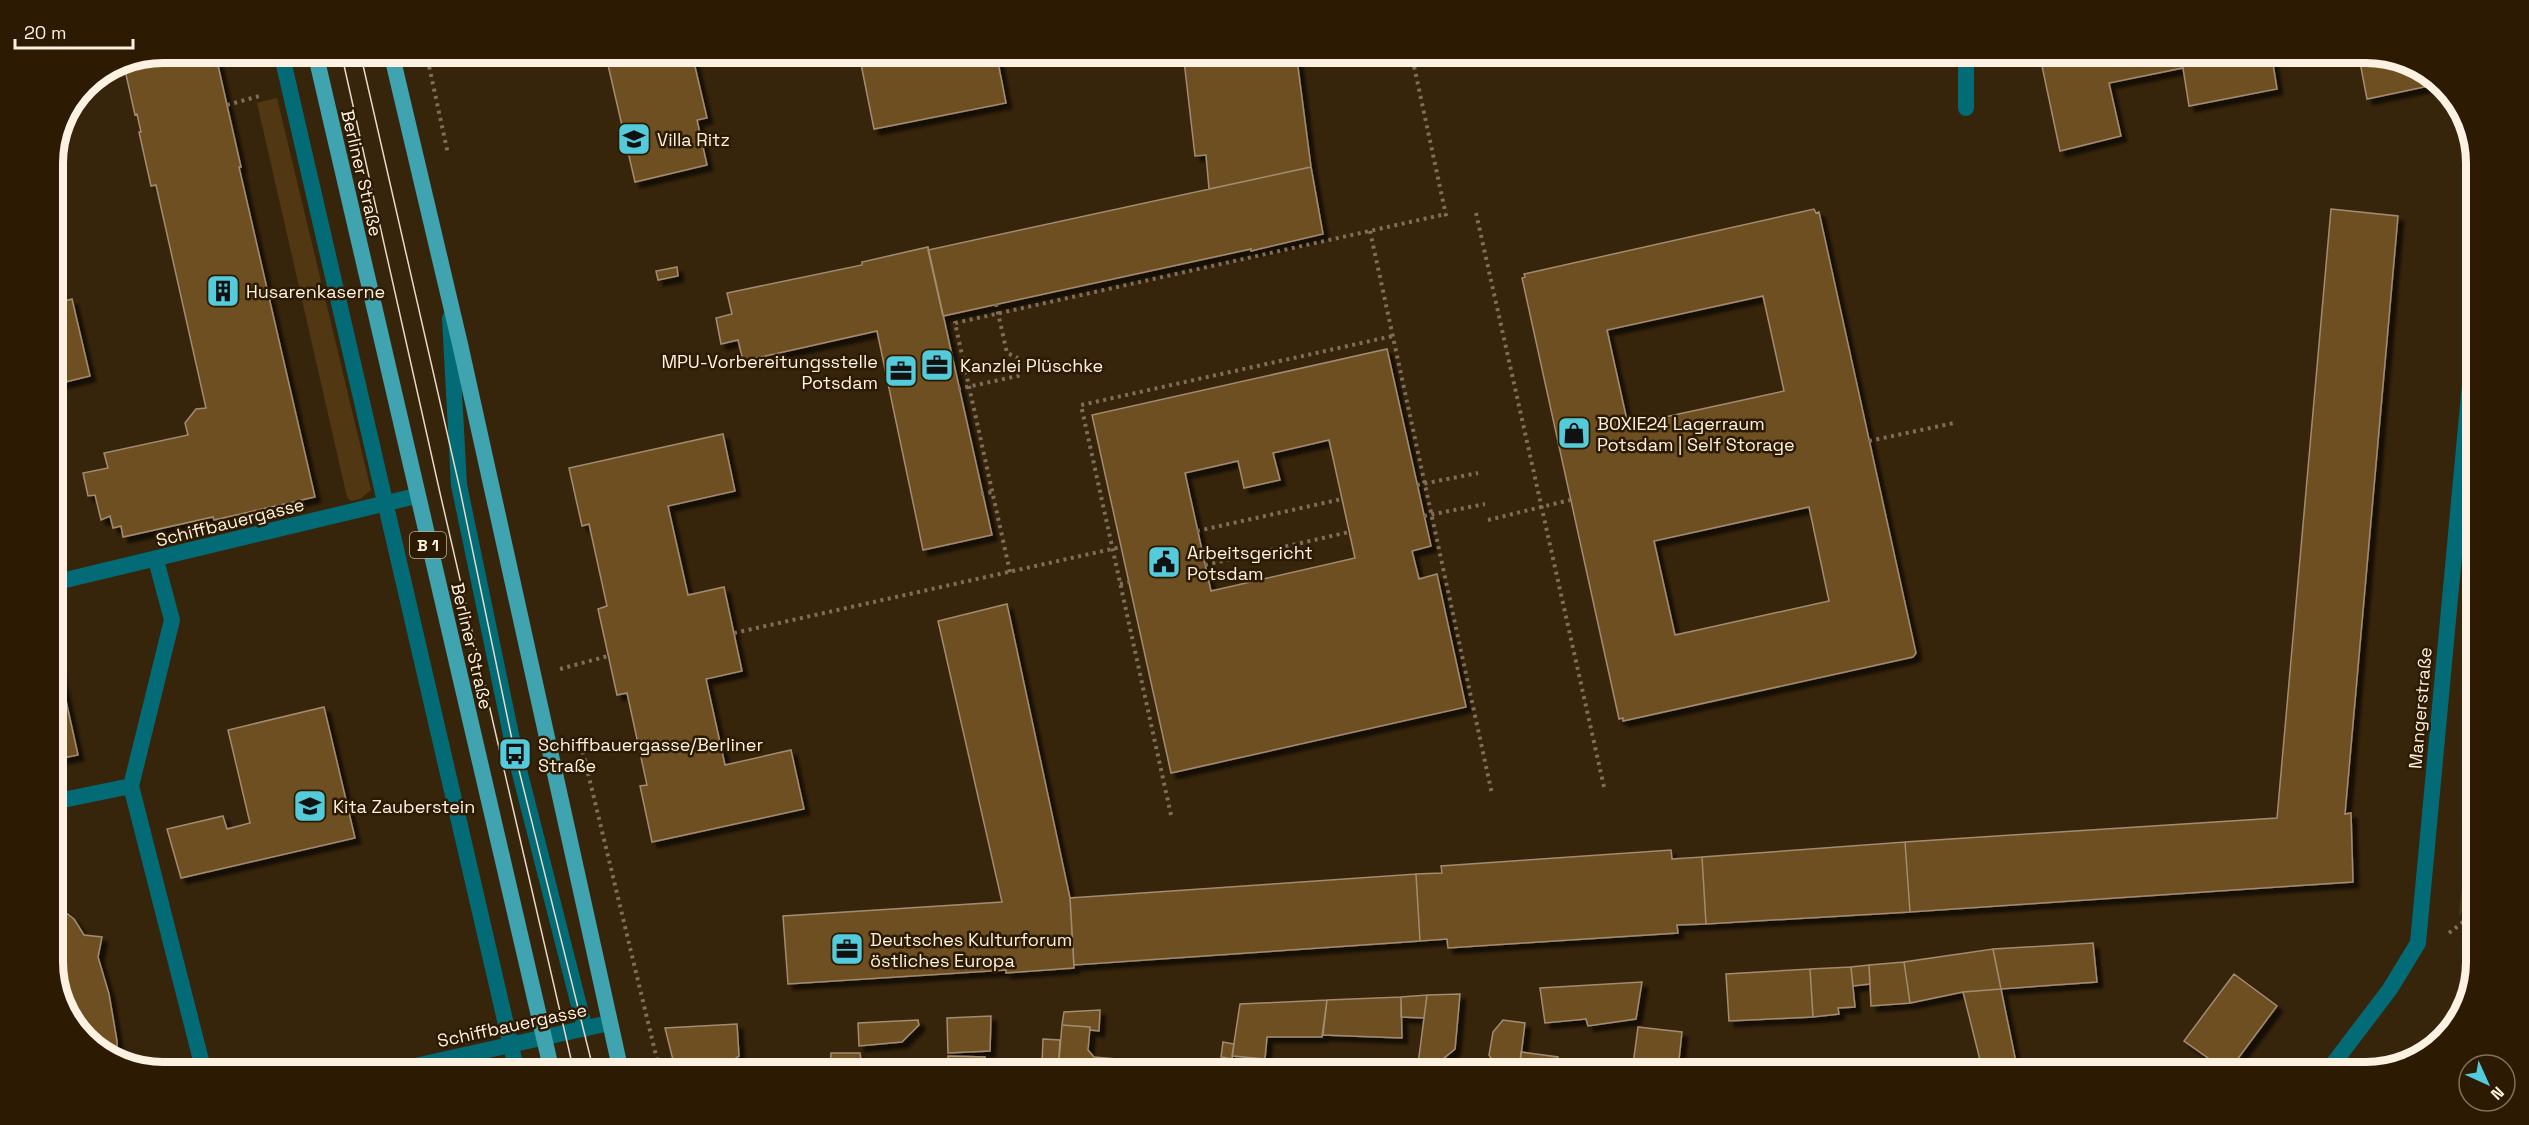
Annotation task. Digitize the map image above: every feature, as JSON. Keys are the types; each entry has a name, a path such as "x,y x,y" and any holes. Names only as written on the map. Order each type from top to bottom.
{"main road":[{"name":"Berliner Straße","path":"318,63 416,496 550,1062"},
{"path":"394,63 448,290 619,1062"}],"street":[{"path":"284,63 515,1062"},
{"path":"1966,63 1966,108"},
{"path":"448,290 459,485 515,754 585,1029"},
{"name":"Mangerstraße","path":"2335,1062 2390,989 2418,943 2466,427"},
{"name":"Schiffbauergasse","path":"63,581 416,496"},
{"path":"156,560 172,620 131,786 201,1062"},
{"path":"63,800 131,786"},
{"name":"Schiffbauergasse","path":"434,1062 609,1023"}],"path":[{"path":"1413,63 1448,220"},
{"path":"227,105 290,88"},
{"path":"1476,213 1604,787"},
{"path":"1010,572 955,323 1446,214"},
{"path":"1370,231 1492,794"},
{"path":"996,304 1007,353 1018,358"},
{"path":"1171,815 1081,405 1393,336"},
{"path":"958,389 1022,375"},
{"path":"1869,441 1954,423"},
{"path":"1417,485 1478,473"},
{"path":"981,494 992,492"},
{"path":"1197,531 1342,499"},
{"path":"1488,520 1570,500"},
{"path":"1424,516 1485,504"},
{"path":"1205,565 1349,532"},
{"path":"734,633 1121,547"},
{"path":"1120,584 1129,582"},
{"path":"533,676 608,656"},
{"path":"617,888 658,1062"},
{"path":"2446,935 2466,920"}],"shaded area":[{"path":"277,98 371,490 360,499 351,501 347,497 257,103"},
{"path":"2466,843 2466,907 2459,916"}],"building":[{"name":"Husarenkaserne","path":"163,63 217,63 241,167 239,167 315,497 214,520 213,517 123,537 121,526 113,528 110,516 101,520 95,495 88,496 83,473 108,468 104,453 188,435 185,423 196,409 206,408 156,185 151,186 137,114 135,115 125,71 143,65"},
{"path":"608,63 694,63 707,118 697,120 707,165 635,182"},
{"path":"861,63 998,63 1006,103 874,129"},
{"path":"1184,63 1297,63 1311,167 1209,189 1206,155 1195,156"},
{"path":"2041,63 2273,63 2277,89 2189,106 2183,68 2109,83 2121,136 2060,151"},
{"path":"2360,63 2386,65 2416,76 2429,86 2429,86 2367,99"},
{"path":"1311,167 1323,234 943,316 928,250"},
{"path":"1814,209 1816,213 1819,212 1916,653 1913,657 1623,721 1623,718 1619,719 1522,278 1525,277 1524,274","holes":["1763,296 1784,391 1628,425 1607,330","1809,507 1829,601 1675,635 1654,541"]},
{"path":"2331,209 2398,216 2345,814 2351,813 2353,882 1910,912 1905,842 2277,818"},
{"path":"928,247 992,535 923,550 877,331 743,361 738,340 721,344 716,318 732,314 727,293 862,265 862,262"},
{"path":"677,267 678,276 658,280 656,271"},
{"path":"72,299 90,376 63,383 63,301"},
{"name":"Arbeitsgericht Potsdam","path":"1387,349 1431,546 1412,551 1419,579 1437,574 1466,707 1171,773 1092,415","holes":["1329,440 1355,558 1211,591 1185,473 1238,461 1244,488 1280,480 1273,453"]},
{"path":"723,434 735,491 668,506 688,595 724,587 742,671 706,679 725,765 791,750 804,809 652,842 640,786 647,785 627,693 617,695 598,609 607,606 589,524 582,526 569,468"},
{"path":"1007,604 1070,898 1074,968 1006,973 1006,970 788,984 783,916 1002,902 938,621"},
{"path":"63,687 78,755 63,758"},
{"path":"324,707 355,838 181,878 167,829 223,816 227,829 250,823 228,730"},
{"path":"1905,842 1910,912 1706,924 1702,857"},
{"path":"1671,850 1672,859 1702,857 1706,924 1677,925 1678,933 1448,948 1447,939 1420,941 1416,874 1442,873 1441,866"},
{"path":"1416,874 1420,941 1074,965 1070,898"},
{"path":"63,911 74,919 84,935 102,937 98,957 109,994 117,1051 92,1033 76,1012 66,988 63,969"},
{"path":"2093,943 2097,982 2001,989 1993,949"},
{"path":"1993,949 2001,989 1963,992 1910,1003 1904,962"},
{"path":"1904,962 1910,1003 1871,1006 1869,965"},
{"path":"1869,965 1870,984 1853,986 1851,967"},
{"path":"1851,967 1855,1007 1838,1008 1839,1014 1813,1017 1810,969"},
{"path":"1810,969 1813,1017 1729,1021 1726,974"},
{"path":"2234,974 2277,1006 2235,1062 2214,1062 2184,1041"},
{"path":"1642,982 1636,1019 1588,1026 1586,1019 1545,1023 1540,988"},
{"path":"2001,989 2016,1062 1980,1062 1963,992"},
{"path":"1460,994 1455,1049 1443,1059 1447,1062 1418,1062 1427,995"},
{"path":"1427,995 1424,1018 1401,1017 1401,997"},
{"path":"1401,997 1402,1038 1323,1035 1327,1000"},
{"path":"1327,1000 1322,1037 1267,1037 1265,1059 1232,1056 1240,1004"},
{"path":"1100,1010 1099,1031 1090,1030 1090,1027 1062,1025 1064,1012"},
{"path":"991,1016 990,1051 948,1053 947,1018"},
{"path":"918,1020 919,1025 902,1042 859,1046 858,1023"},
{"path":"1503,1020 1525,1023 1520,1062 1493,1062 1489,1055 1493,1032"},
{"path":"737,1024 739,1056 733,1060 736,1062 674,1062 665,1028"},
{"path":"1062,1025 1090,1027 1088,1050 1094,1057 1139,1061 1139,1062 1059,1062"},
{"path":"1638,1027 1682,1032 1679,1062 1633,1062"},
{"path":"1043,1039 1060,1040 1059,1062 1042,1062"},
{"path":"1223,1042 1234,1044 1232,1059 1221,1057"},
{"path":"1521,1052 1558,1057 1557,1062 1520,1062"},
{"path":"831,1053 860,1053 861,1062 831,1062"},
{"path":"948,1056 985,1057 985,1062 948,1062"},
{"path":"993,1059 1030,1062 993,1062"}],"tram line":[{"path":"343,63 572,1062"},
{"path":"363,63 459,485 515,754 592,1062"}],"place":[{"name":"Villa Ritz","path":"634,139"},
{"name":"Husarenkaserne","path":"223,291"},
{"name":"Kanzlei Plüschke","path":"937,365"},
{"name":"MPU-Vorbereitungsstelle Potsdam","path":"901,371"},
{"name":"BOXIE24 Lagerraum Potsdam | Self Storage","path":"1574,433"},
{"name":"Arbeitsgericht Potsdam","path":"1164,562"},
{"name":"Schiffbauergasse/Berliner Straße","path":"515,754"},
{"name":"Kita Zauberstein","path":"310,806"},
{"name":"Deutsches Kulturforum östliches Europa","path":"847,949"}]}
